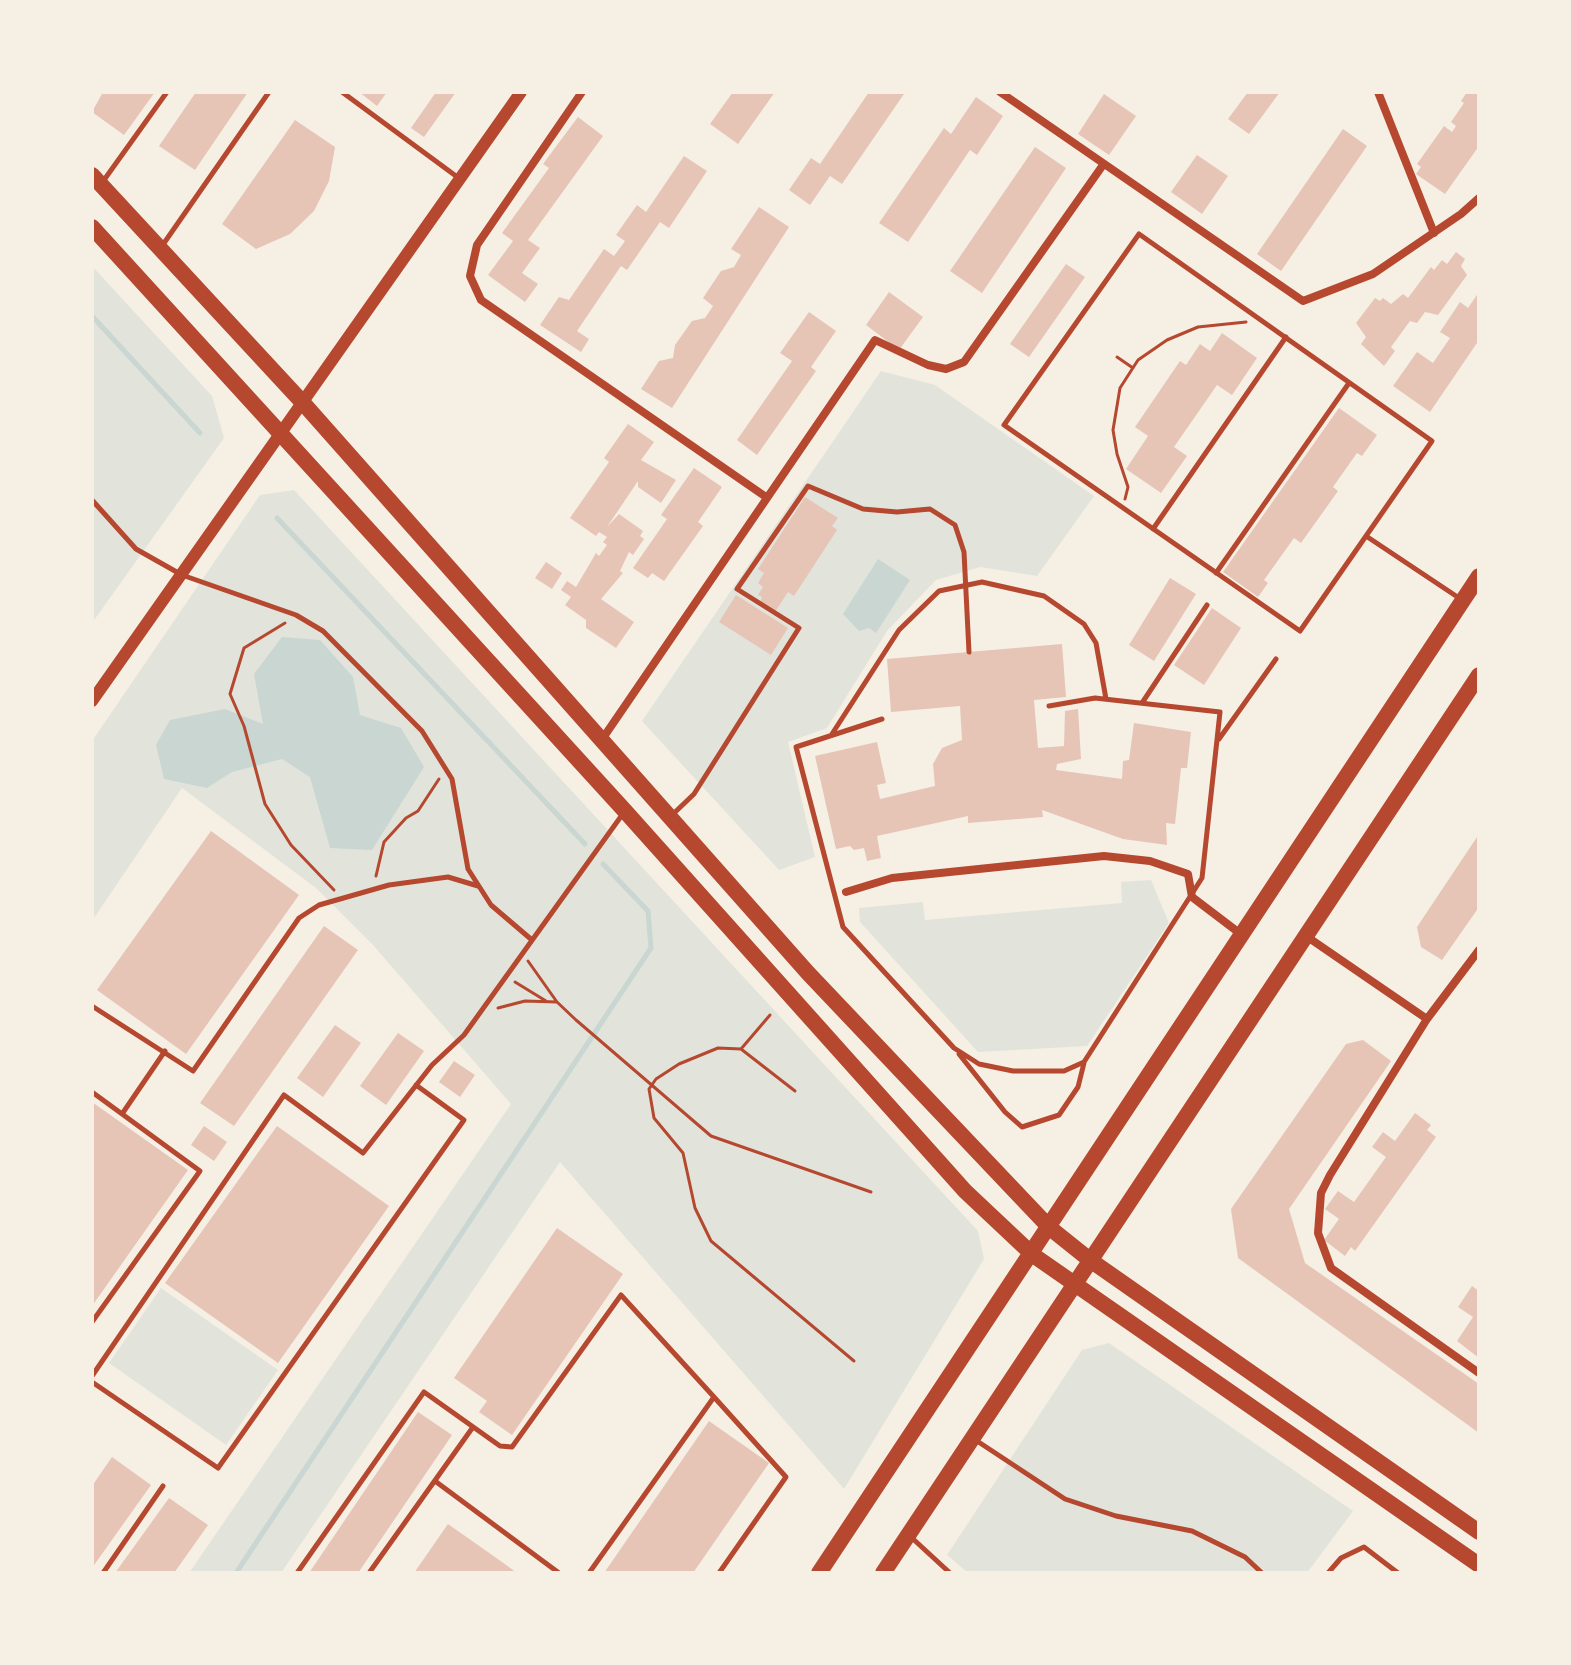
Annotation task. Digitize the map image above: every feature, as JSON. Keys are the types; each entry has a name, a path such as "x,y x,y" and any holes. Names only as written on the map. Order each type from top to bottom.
{"main road":[{"path":"96,180 304,404 808,973 1050,1228 1090,1260 1479,1532"},
{"path":"92,227 625,811 965,1191 1033,1255 1479,1565"},
{"path":"819,1573 1033,1255 1479,576"},
{"path":"883,1573 1479,675"}],"street":[{"path":"92,701 521,92"},
{"path":"582,92 477,245 470,276 481,300 766,497"},
{"path":"1000,92 1303,301 1373,274 1479,198"},
{"path":"1378,92 1434,233"},
{"path":"603,738 875,340 928,365 946,369 964,362 1103,165"},
{"path":"846,892 892,878 1104,856 1150,861 1188,874 1192,897 1242,935"},
{"path":"1306,936 1427,1019"},
{"path":"1479,950 1427,1019 1330,1175 1321,1193 1318,1233 1331,1268 1479,1373"}],"lane":[{"path":"96,180 167,92"},
{"path":"160,249 269,92"},
{"path":"342,92 460,179"},
{"path":"1139,234 1286,337 1432,441 1300,631 1004,425 1139,234"},
{"path":"1153,529 1286,337"},
{"path":"1216,573 1349,383"},
{"path":"671,817 694,794 799,628 737,589 808,486 863,509 897,512 930,509 955,525 964,552 963,587 969,652"},
{"path":"92,500 136,549 182,575 301,618 323,631 422,731 452,779 468,869 491,905 532,940"},
{"path":"1366,536 1463,600"},
{"path":"831,736 899,630 939,591 982,582 1044,596 1084,624 1096,643 1106,699"},
{"path":"1142,703 1207,605"},
{"path":"1217,741 1276,659"},
{"path":"882,719 796,747 843,927 954,1048 1005,1112 1022,1127 1059,1115 1078,1087 1084,1062 1202,878 1220,712 1106,699 1049,706"},
{"path":"416,1085 464,1120 218,1468 92,1379 284,1095 363,1153 416,1085 480,1013 625,811"},
{"path":"92,1006 193,1071 299,918 319,905 376,889 448,877 479,886"},
{"path":"954,1048 979,1064 1013,1071 1064,1071 1084,1062"},
{"path":"122,1114 165,1051"},
{"path":"92,1092 200,1171 92,1322"},
{"path":"297,1573 424,1392 500,1446 512,1447 621,1295 786,1477 719,1573"},
{"path":"589,1573 714,1397"},
{"path":"369,1573 473,1427"},
{"path":"972,1438 1065,1499 1116,1516 1192,1531 1245,1557 1262,1573"},
{"path":"435,1481 559,1573"},
{"path":"103,1573 163,1486"},
{"path":"908,1534 950,1573"},
{"path":"1328,1573 1341,1558 1364,1547 1398,1573"}],"path":[{"path":"1123,508 1128,487 1113,430 1120,388 1133,368 1167,340 1198,327 1262,320"},
{"path":"1117,357 1133,368"},
{"path":"301,618 278,625 244,648 230,694 244,726 265,804 291,845 333,888 339,900"},
{"path":"376,889 376,868 384,842 406,818 418,811 445,769"},
{"path":"521,956 534,965 557,1002 711,1136 871,1192"},
{"path":"506,976 546,1001"},
{"path":"480,1013 525,1001 557,1002"},
{"path":"741,1049 770,1015"},
{"path":"795,1091 741,1049 718,1048 679,1064 656,1079 651,1086 654,1118 683,1153 695,1208 711,1241 854,1361"}],"shaded area":[{"path":"92,266 212,396 224,438 92,623"},
{"path":"881,371 935,385 1094,496 1037,576 980,567 936,580 887,631 827,728 788,742 815,857 779,870 642,721"},
{"path":"294,490 978,1231 984,1259 844,1489 560,1162 281,1573 189,1573 511,1104 373,945 316,888 182,788 92,921 92,741 260,495"},
{"path":"878,559 910,580 876,633 869,628 859,631 843,614"},
{"path":"282,637 320,640 353,677 360,715 401,728 424,767 372,850 330,848 310,777 282,759 232,772 207,788 164,779 156,745 170,720 225,709 263,724 254,674"},
{"path":"1151,880 1169,923 1087,1046 978,1052 860,922 859,908 923,902 925,920 1122,903 1121,882"},
{"path":"161,1288 278,1370 226,1445 109,1363"},
{"path":"1109,1343 1353,1511 1307,1573 968,1573 947,1555 1082,1350"}],"building":[{"path":"103,92 155,92 124,135 92,112"},
{"path":"196,92 248,92 195,170 159,146"},
{"path":"359,92 387,92 377,106"},
{"path":"436,92 456,92 424,137 411,128"},
{"path":"733,92 775,92 738,144 710,124"},
{"path":"869,92 904,94 842,184 830,176 810,205 789,190 811,158 820,164"},
{"path":"1248,92 1280,92 1249,134 1228,119"},
{"path":"1467,92 1479,92 1479,146 1445,194 1416,174 1421,167 1417,164 1444,126 1452,132 1456,126 1451,122 1464,103 1461,101"},
{"path":"1104,94 1136,116 1109,155 1078,134"},
{"path":"976,97 1003,116 977,155 970,150 908,242 879,223 944,128 951,134"},
{"path":"578,117 603,136 528,240 540,248 522,273 538,284 525,302 488,275 513,241 502,233 549,168 543,164"},
{"path":"295,120 335,147 329,181 314,211 290,234 256,249 222,224"},
{"path":"1343,129 1367,146 1281,271 1257,254"},
{"path":"1035,147 1066,168 982,293 950,271"},
{"path":"1197,155 1228,176 1202,214 1171,192"},
{"path":"684,156 707,171 669,228 660,222 627,270 621,266 577,331 589,339 581,352 540,325 559,297 569,300 604,249 614,256 625,241 616,235 637,205 646,212"},
{"path":"759,207 789,227 672,408 641,389 659,361 673,358 675,345 692,321 705,318 713,306 703,298 721,271 734,267 741,255 731,249"},
{"path":"1456,252 1465,259 1461,266 1467,275 1438,315 1425,312 1417,323 1410,321 1391,347 1395,351 1384,366 1361,344 1366,337 1356,323 1375,298 1380,301 1383,298 1391,304 1403,294 1408,298 1431,267 1434,270 1442,260 1447,264"},
{"path":"1066,264 1085,277 1029,357 1010,344"},
{"path":"889,292 923,317 899,350 866,325"},
{"path":"1479,292 1479,340 1430,412 1393,386 1417,352 1433,363 1450,338 1440,332 1460,302 1468,308"},
{"path":"809,312 836,331 811,367 816,371 757,455 737,440 792,361 780,353"},
{"path":"1222,333 1257,358 1232,395 1217,385 1174,447 1187,456 1161,493 1126,469 1148,436 1135,427 1180,361 1186,365 1200,344 1210,351"},
{"path":"1339,408 1377,435 1362,456 1357,453 1333,487 1338,491 1301,543 1294,538 1264,580 1268,583 1258,597 1223,572"},
{"path":"628,424 654,442 641,460 676,480 661,503 638,487 638,481 607,527 619,514 643,531 640,536 644,539 633,555 629,552 620,571 623,573 601,599 634,622 616,648 586,628 586,620 565,605 571,597 561,590 567,581 576,587 596,553 599,556 607,545 603,542 607,537 599,532 596,536 570,518 609,462 604,458"},
{"path":"694,468 722,487 698,522 703,526 664,581 652,573 648,578 633,568 667,519 661,515"},
{"path":"805,497 838,518 832,526 837,530 794,596 788,592 775,612 760,602 762,597 758,595 763,587 758,583 764,573 758,569"},
{"path":"546,562 562,573 552,589 535,578"},
{"path":"1170,578 1196,594 1154,661 1129,645"},
{"path":"736,595 788,628 771,655 719,622"},
{"path":"1212,608 1241,628 1204,685 1174,665"},
{"path":"1062,644 1066,697 1034,700 1038,748 1064,746 1065,711 1078,709 1081,759 1057,764 1056,770 1122,779 1123,761 1129,760 1134,723 1191,732 1187,768 1181,768 1175,824 1166,823 1167,845 1123,839 1042,810 1043,817 968,823 968,816 877,836 881,858 867,861 864,848 854,850 850,846 836,849 815,756 877,742 886,783 877,785 880,799 935,786 933,764 942,748 962,740 960,706 891,712 887,659"},
{"path":"211,831 299,895 186,1054 97,990"},
{"path":"1479,834 1479,907 1442,960 1421,947 1417,927"},
{"path":"324,926 358,950 234,1126 200,1103"},
{"path":"335,1025 361,1043 323,1097 297,1078"},
{"path":"398,1033 424,1051 386,1105 360,1086"},
{"path":"1363,1040 1391,1061 1289,1209 1305,1263 1479,1384 1479,1433 1238,1258 1231,1209 1346,1044"},
{"path":"454,1061 475,1075 460,1097 439,1082"},
{"path":"92,1102 188,1170 92,1306"},
{"path":"1415,1113 1431,1125 1427,1130 1436,1137 1355,1251 1351,1247 1345,1256 1324,1240 1339,1219 1325,1209 1338,1191 1354,1202 1386,1157 1372,1147 1383,1132 1395,1141"},
{"path":"204,1126 227,1142 214,1161 191,1145"},
{"path":"277,1126 389,1206 278,1363 165,1283"},
{"path":"557,1228 623,1274 512,1435 479,1412 487,1401 454,1378"},
{"path":"1472,1286 1479,1291 1479,1358 1457,1341 1473,1317 1458,1307"},
{"path":"418,1412 452,1435 358,1573 309,1573"},
{"path":"709,1421 769,1463 693,1573 604,1573"},
{"path":"112,1457 151,1485 92,1568 92,1486"},
{"path":"169,1498 208,1525 174,1573 115,1573"},
{"path":"448,1524 502,1562 517,1573 414,1573"}],"waterway":[{"path":"92,316 200,433"},
{"path":"277,518 585,844"},
{"path":"236,1573 651,948 648,911 603,864"}]}
